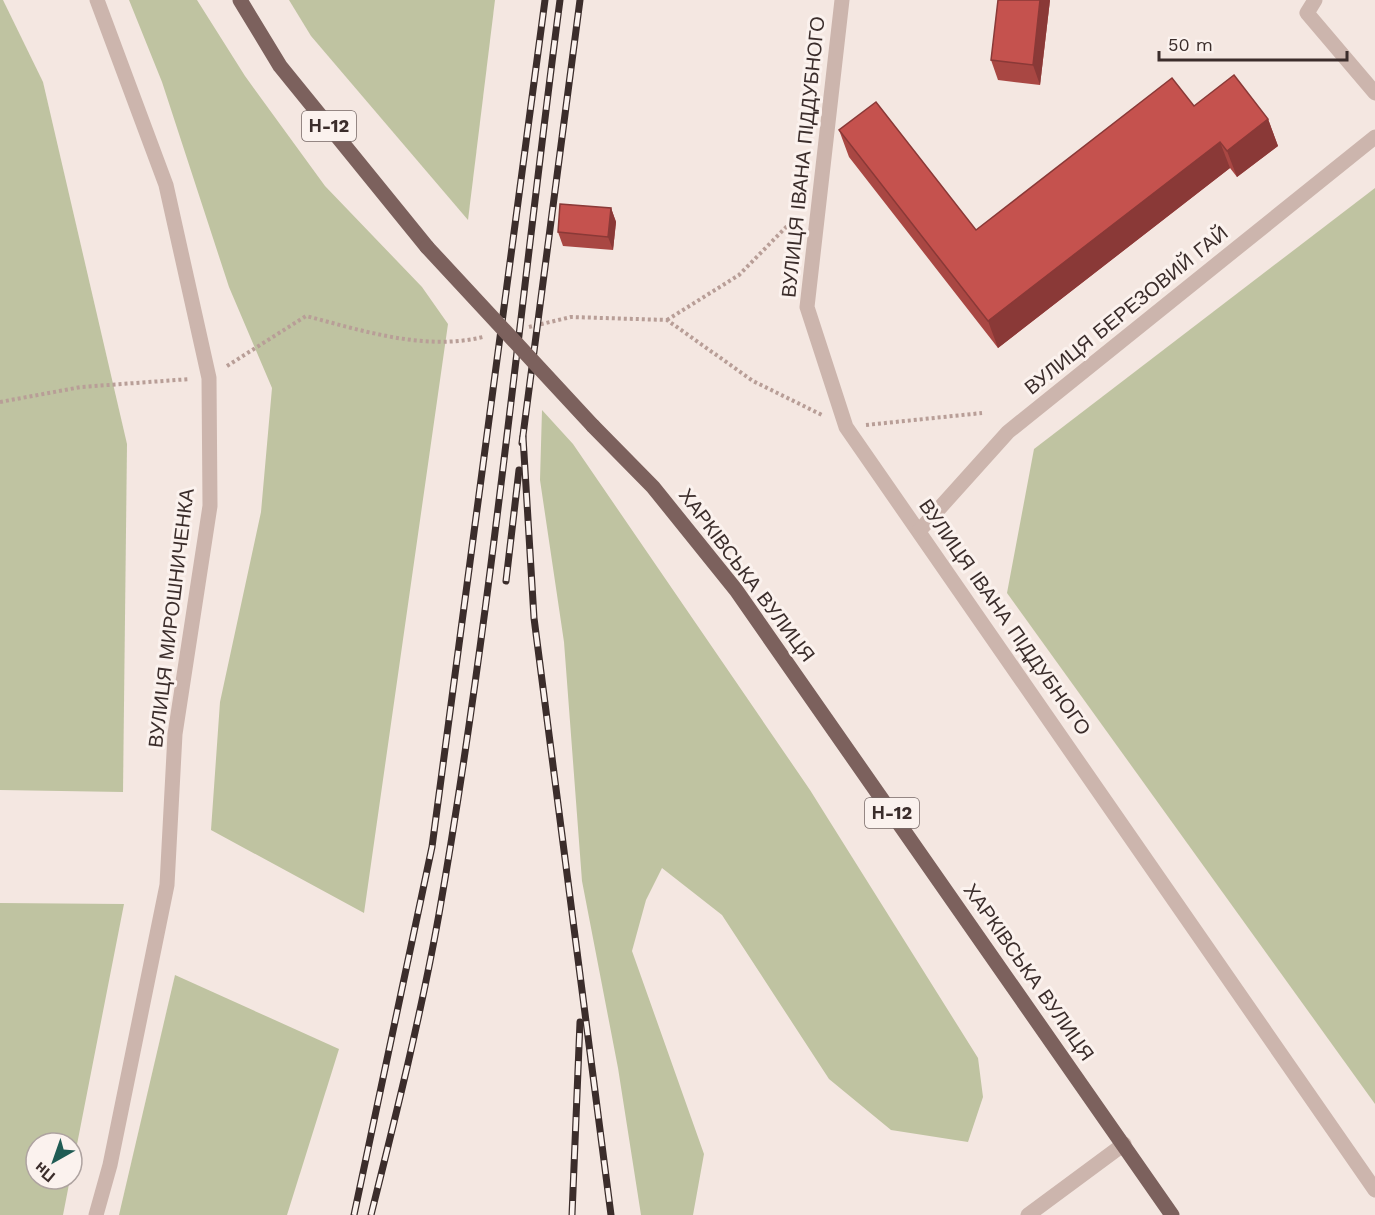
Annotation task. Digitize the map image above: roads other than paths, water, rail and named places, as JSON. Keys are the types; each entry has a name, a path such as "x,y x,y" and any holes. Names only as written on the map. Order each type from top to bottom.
{"main road":[{"name":"ХАРКІВСЬКА ВУЛИЦЯ","path":"240,0 280,66 427,247 593,426 653,487 736,590 1172,1215"}],"street":[{"name":"ВУЛИЦЯ МИРОШНИЧЕНКА","path":"96,1215 110,1165 167,885 175,734 210,506 209,378 166,185 97,0"},
{"name":"ВУЛИЦЯ ІВАНА ПІДДУБНОГО","path":"842,0 807,307 846,427 1375,1190"},
{"path":"1316,0 1307,13 1375,93"},
{"name":"ВУЛИЦЯ БЕРЕЗОВИЙ ГАЙ","path":"919,531 1008,432 1375,137"},
{"path":"1028,1215 1124,1144"}],"railway":[{"path":"354,1215 432,847 545,0"},
{"path":"371,1215 424,990 458,800 490,572 560,0"},
{"path":"522,443 580,0"},
{"path":"523,437 534,618 611,1215"},
{"path":"506,581 519,470"},
{"path":"572,1215 580,1022"}]}
